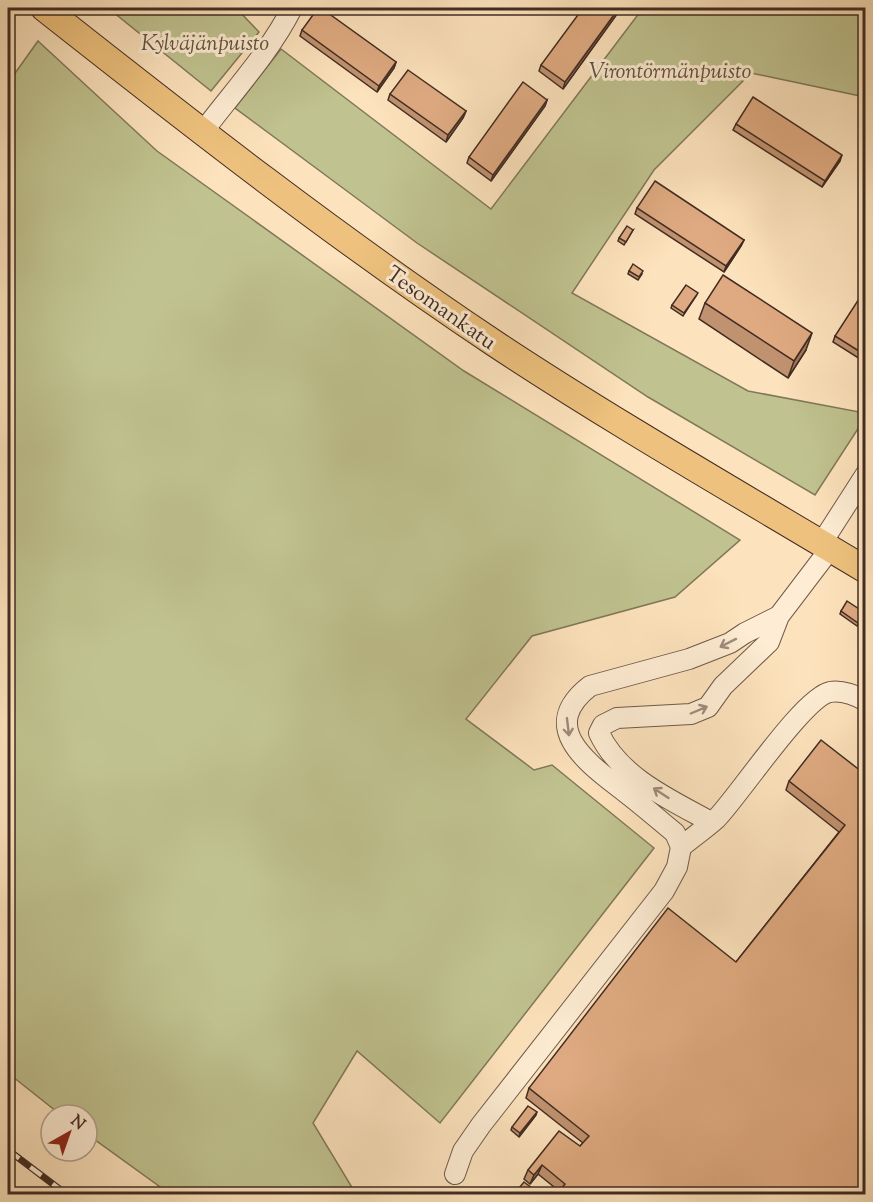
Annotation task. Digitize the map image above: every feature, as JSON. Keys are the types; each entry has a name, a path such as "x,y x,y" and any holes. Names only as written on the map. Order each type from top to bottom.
{"main road":[{"name":"Tesomankatu","path":"44,8 311,216 494,343 866,570"}],"street":[{"path":"202,133 248,73 292,8"},
{"path":"711,822 666,797 618,762 606,747 600,734 603,725 617,718 691,714 708,707 723,686 769,642 779,616 826,546 866,474"},
{"path":"454,1174 463,1151 481,1125 664,891 677,867 681,847 675,833 592,766 577,751 568,735 567,716 577,696 590,686 689,659 730,643 779,616"},
{"path":"681,847 711,822 744,786 798,717 814,701 830,692 851,694 866,701"}],"green space":[{"name":"Kylväjänpuisto","path":"108,8 236,8 259,32 211,91"},
{"name":"Virontörmänpuisto","path":"643,8 865,8 865,97 751,73 654,170 572,293 748,391 865,413 865,418 815,495 648,397 417,243 235,108 281,49 491,209"},
{"path":"38,41 157,151 464,371 740,540 675,597 532,636 466,719 534,770 552,765 654,848 440,1123 357,1051 313,1123 356,1194 170,1194 99,1143 99,1103 46,1103 8,1073 8,83"}],"building":[{"path":"318,8 396,62 379,86 302,30"},
{"path":"583,8 619,8 565,82 541,65"},
{"path":"408,70 466,111 448,135 390,94"},
{"path":"523,82 547,100 493,175 469,157"},
{"path":"753,97 842,155 825,181 736,124"},
{"path":"655,181 744,240 726,266 637,208"},
{"path":"627,226 633,230 626,242 619,238"},
{"path":"633,264 643,271 639,277 629,271"},
{"path":"723,275 812,333 794,361 705,303"},
{"path":"686,285 698,293 684,313 672,305"},
{"path":"866,288 866,348 862,353 835,336"},
{"path":"847,601 865,613 858,623 841,611"},
{"path":"821,740 866,775 866,1194 557,1194 565,1184 542,1165 534,1175 528,1170 559,1131 580,1146 589,1136 529,1088 668,908 736,962 845,825 789,781"},
{"path":"528,1106 537,1112 520,1133 512,1127"},
{"path":"524,1182 540,1194 514,1194"}],"railway":[{"path":"8,1150 66,1194"}]}
